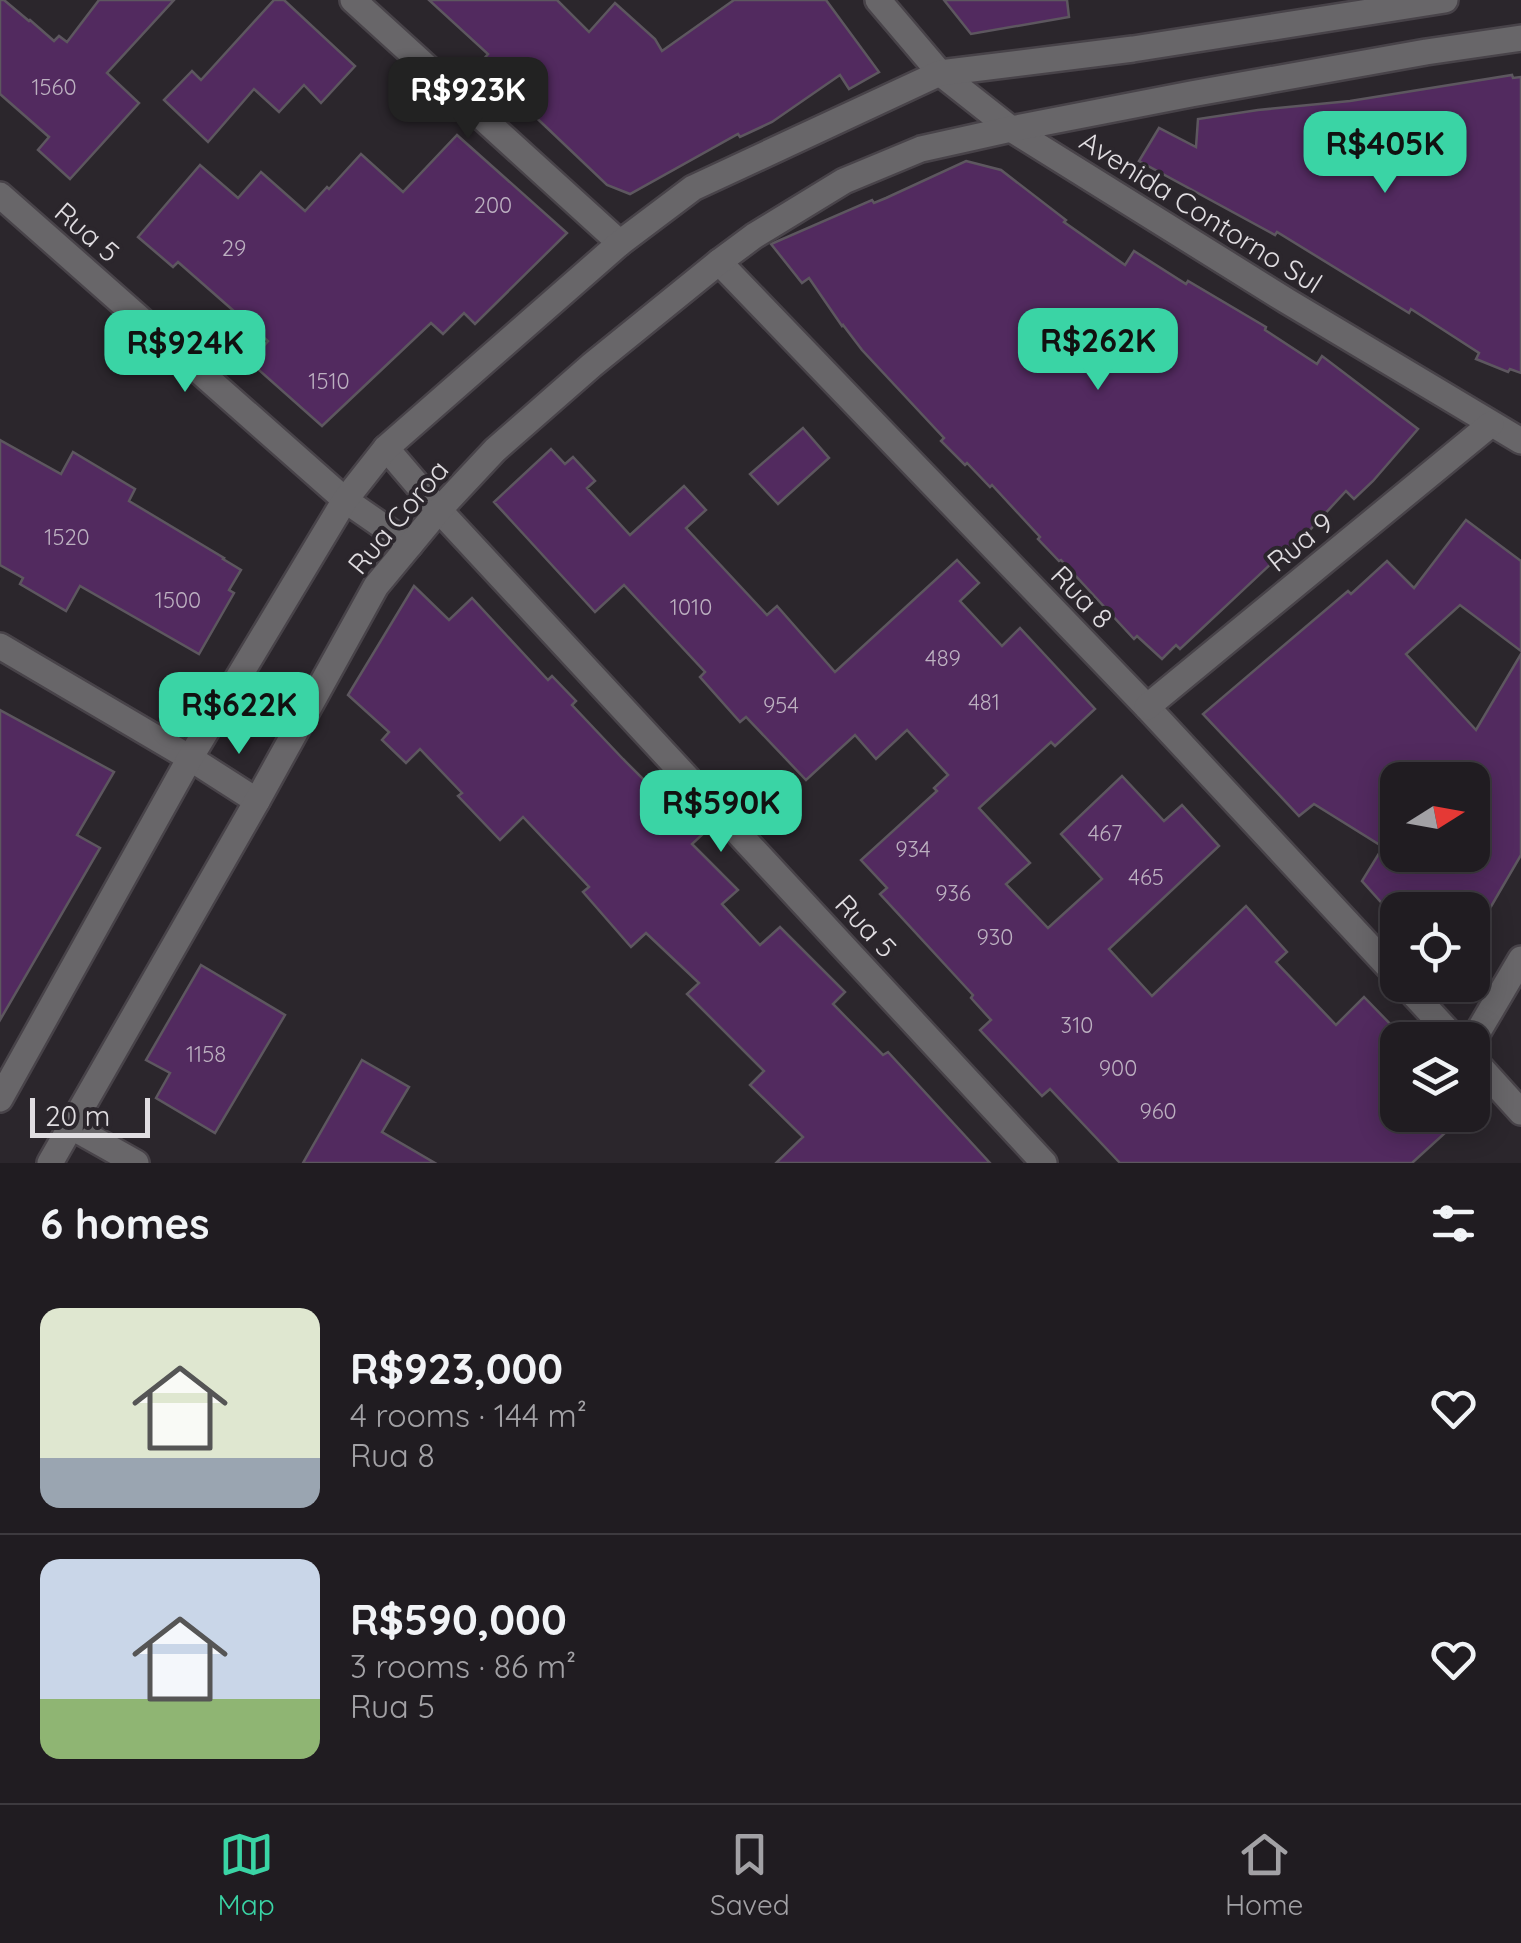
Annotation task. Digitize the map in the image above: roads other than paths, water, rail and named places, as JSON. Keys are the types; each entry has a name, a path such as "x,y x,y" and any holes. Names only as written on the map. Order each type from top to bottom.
{"street":[{"path":"353,0 620,242"},
{"name":"Avenida Contorno Sul","path":"878,0 940,73 1011,128 1287,302 1521,440"},
{"name":"Rua Coroa","path":"4,1083 190,758 344,500 386,448 620,242 693,188 940,73 1134,49 1445,0"},
{"name":"Rua Coroa","path":"50,1163 258,801 376,586 438,510 495,450 592,364 719,262 844,181 921,150 1011,128 1521,38"},
{"name":"Rua 5","path":"0,195 344,500 410,545"},
{"name":"Rua 8","path":"719,262 1146,707 1380,958"},
{"name":"Rua 9","path":"1146,707 1491,424"},
{"name":"Rua 5","path":"386,448 438,510 1044,1163"},
{"path":"0,646 258,801"},
{"path":"1484,1022 1521,960"},
{"path":"1420,1002 1439,1022"},
{"path":"1490,1078 1521,1112"},
{"path":"72,1127 136,1163"}]}
